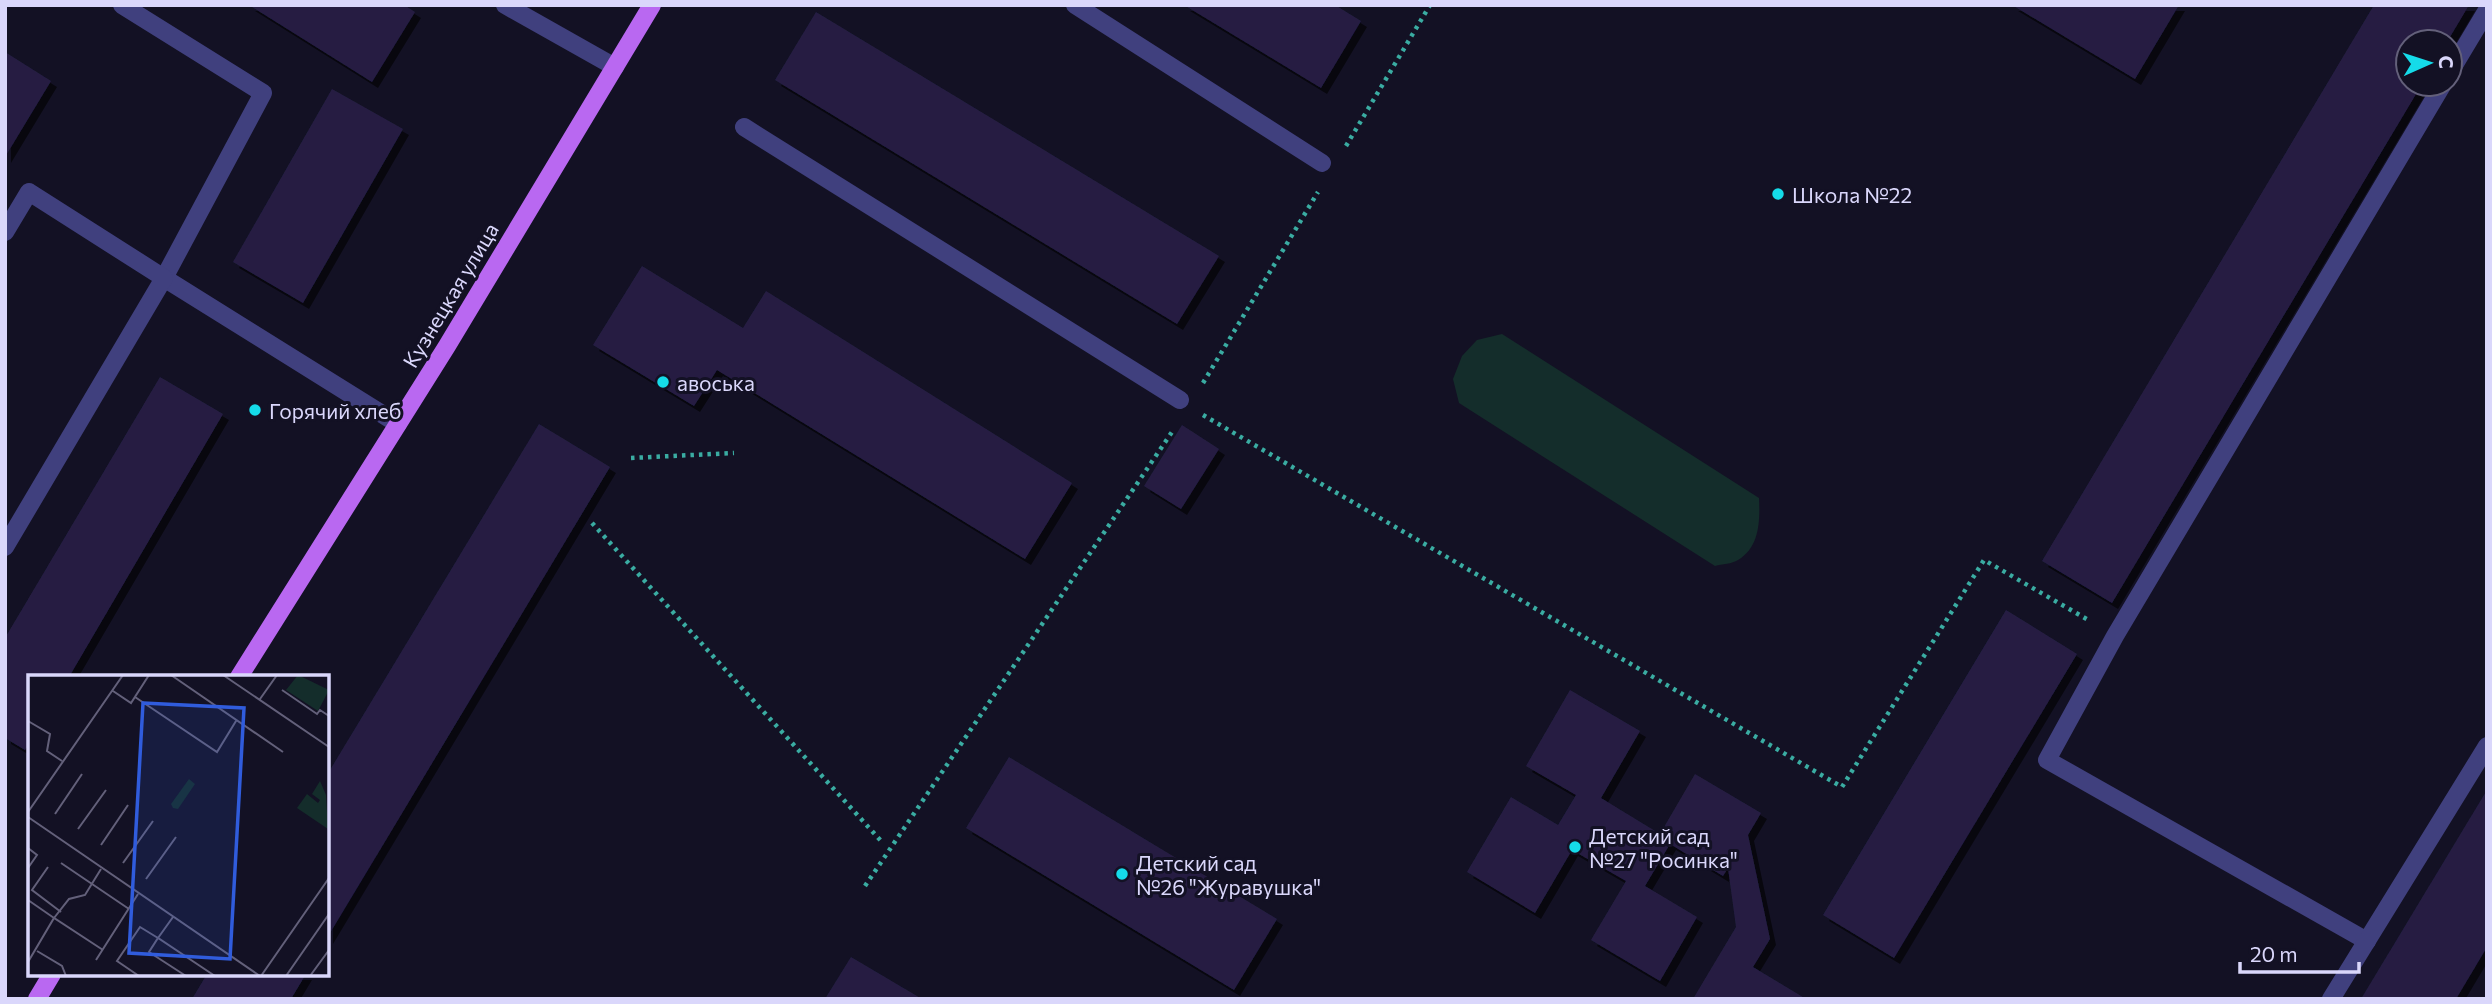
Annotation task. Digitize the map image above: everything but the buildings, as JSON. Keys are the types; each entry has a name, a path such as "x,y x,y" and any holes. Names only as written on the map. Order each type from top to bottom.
{"main road":[{"name":"Кузнецкая улица","path":"240,675 398,424 652,5"},
{"path":"37,999 51,976"}],"lane":[{"path":"5,547 164,278 263,93 122,5"},
{"path":"505,5 615,67"},
{"path":"1075,5 1322,163"},
{"path":"2464,49 2487,10"},
{"path":"2367,941 2047,760 2115,636 2435,98"},
{"path":"744,127 1184,403"},
{"path":"5,232 29,192 398,424"},
{"path":"2331,999 2487,746"}],"path":[{"path":"1345,147 1430,5"},
{"path":"865,886 1184,403 1324,182"},
{"path":"1184,403 1842,786 1984,560 2115,636"},
{"path":"631,458 734,453"},
{"path":"592,523 882,842"}],"green space":[{"path":"1502,334 1759,498 1757,532 1745,555 1736,561 1715,566 1459,403 1453,379 1462,356 1477,340"}],"place":[{"name":"Школа №22","path":"1778,194"},
{"name":"авоська","path":"663,382"},
{"name":"Горячий хлеб","path":"255,410"},
{"name":"Детский сад №27 \"Росинка\"","path":"1575,847"},
{"name":"Детский сад №26 \"Журавушка\"","path":"1122,874"}]}
